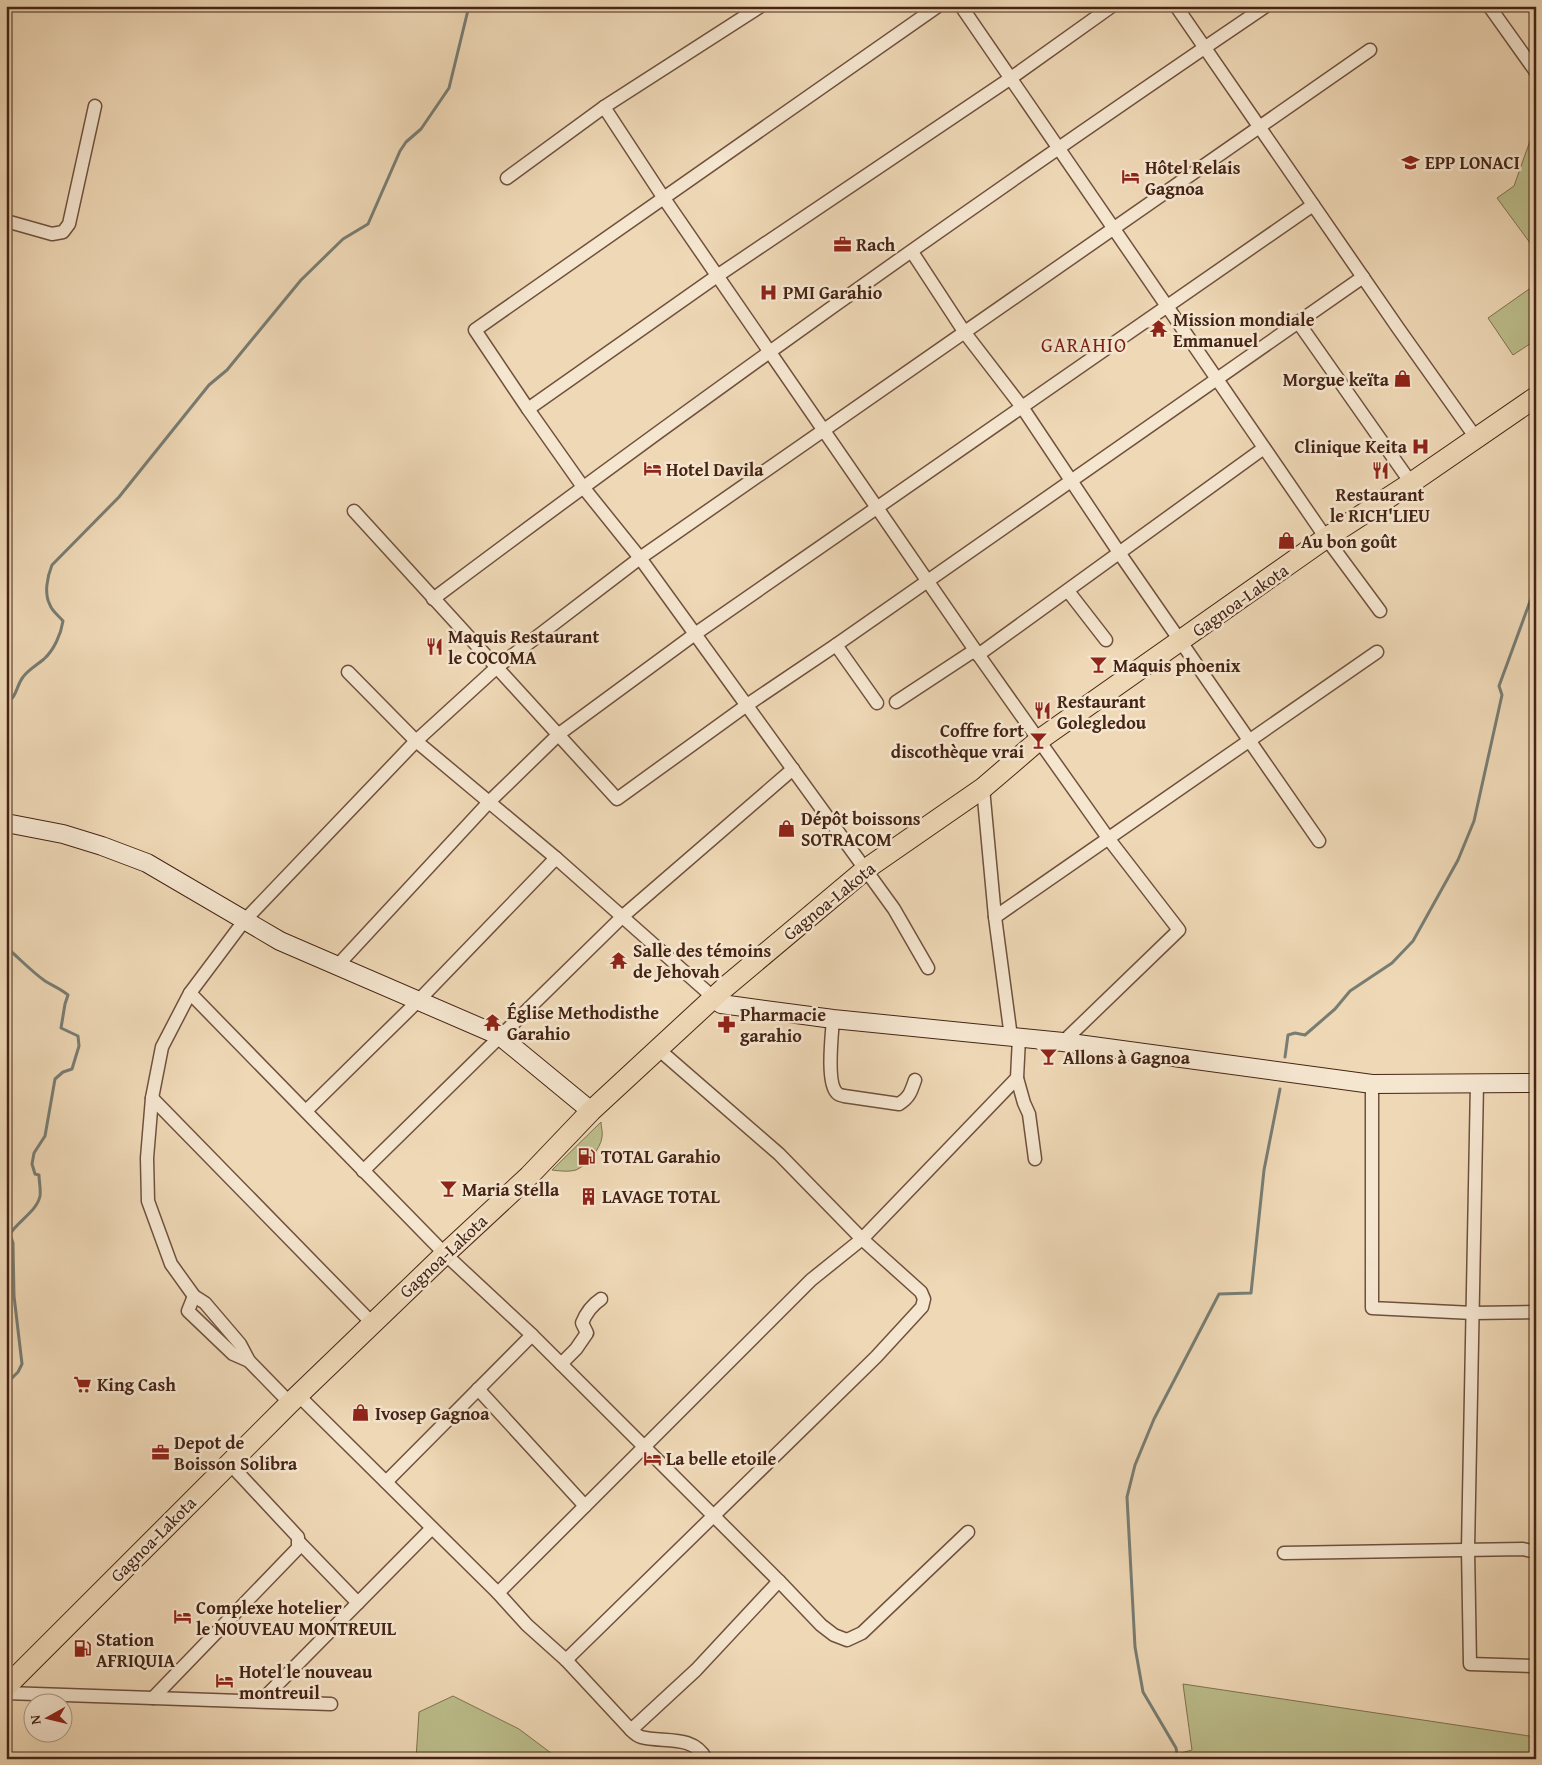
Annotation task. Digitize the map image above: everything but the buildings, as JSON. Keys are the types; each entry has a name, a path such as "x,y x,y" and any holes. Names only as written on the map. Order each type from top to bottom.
{"main road":[{"name":"Gagnoa-Lakota","path":"6,1687 228,1463 444,1254 529,1176 591,1111 714,998 866,869 983,788 1039,740 1326,538 1411,483 1536,397"}],"street":[{"path":"928,968 894,909 866,869 640,558 583,487 475,330 938,6"},
{"path":"961,6 1326,538 1380,611"},
{"path":"528,409 717,276 1011,78 1112,6"},
{"path":"1176,6 1476,438"},
{"path":"433,598 769,351 1266,6"},
{"path":"1489,6 1536,72"},
{"path":"506,178 604,107 753,8"},
{"path":"706,1759 702,1751 697,1747 680,1741 639,1737 631,1730 566,1660 527,1625 498,1593 386,1482 249,1361 240,1344 205,1303 194,1296 171,1264 148,1202 147,1158 152,1098 162,1047 190,993 244,921 416,741 496,668 640,558 1370,50"},
{"path":"6,221 52,234 63,232 69,224 95,106"},
{"path":"604,107 663,197 926,581 1108,838 1179,930 1063,1042"},
{"path":"337,966 489,802 559,734 695,634 1313,205"},
{"path":"912,252 965,333 1022,407 1180,642 1318,841"},
{"path":"354,511 617,799 747,705 836,645 1363,277"},
{"path":"1298,322 1411,483"},
{"path":"896,702 1068,591 1264,448"},
{"path":"1068,591 1106,640"},
{"path":"836,645 877,703"},
{"path":"994,917 1376,652"},
{"path":"348,672 416,741 556,858 721,1004 833,1019 1063,1042 1372,1084 1536,1083"},
{"path":"363,1171 622,916 793,769"},
{"path":"983,788 994,917 1015,1038 1017,1078 1029,1114 1035,1159"},
{"path":"6,824 63,834 147,863 280,941 500,1036 591,1111"},
{"path":"306,1111 419,1000 556,858"},
{"path":"190,993 444,1254 532,1335 821,1625 834,1635 847,1640 862,1633 968,1532"},
{"path":"833,1019 831,1072 832,1084 836,1093 844,1096 899,1104 907,1099 911,1093 914,1080"},
{"path":"566,1660 876,1357 922,1307 924,1299 921,1292 862,1239 780,1154 658,1048"},
{"path":"498,1593 811,1280 862,1239 1017,1078"},
{"path":"1477,1083 1468,1549 1470,1664 1536,1666"},
{"path":"1372,1084 1372,1308 1473,1313 1536,1312"},
{"path":"152,1098 372,1323"},
{"path":"561,1364 581,1343 587,1333 582,1323 583,1319 591,1306 601,1300"},
{"path":"386,1482 532,1335"},
{"path":"478,1389 585,1506"},
{"path":"153,1698 298,1548 298,1537 228,1463"},
{"path":"261,1701 432,1528"},
{"path":"299,1542 358,1602"},
{"path":"1284,1553 1468,1549 1523,1549 1536,1552"},
{"path":"631,1730 696,1670 779,1581"},
{"path":"6,1693 331,1704"}],"green space":[{"path":"1536,124 1536,251 1497,198 1514,186"},
{"path":"1536,264 1536,340 1513,355 1488,318 1532,287"},
{"path":"601,1122 601,1141 588,1161 576,1170 552,1170"},
{"path":"1183,1684 1536,1737 1536,1759 1169,1759 1169,1756 1192,1750"},
{"path":"453,1696 519,1729 559,1759 416,1759 419,1712"}],"waterway":[{"path":"6,703 14,695 25,674 51,651 61,631 63,621 51,607 47,596 48,580 52,565 119,497 209,385 227,370 301,280 343,239 368,224 400,151 406,142 421,129 449,88 469,6"},
{"path":"1285,1057 1288,1035 1295,1033 1305,1035 1335,1009 1350,991 1392,963 1413,941 1458,860 1474,821 1502,695 1499,686 1536,585"},
{"path":"6,947 45,981 68,995 61,1028 78,1036 79,1046 72,1069 63,1072 55,1079 45,1136 34,1153 32,1164 35,1174 39,1175 40,1196 35,1206 10,1234 13,1243 14,1296 22,1364 18,1372 6,1384"},
{"path":"1178,1759 1176,1748 1143,1692 1135,1647 1127,1497 1135,1465 1154,1419 1219,1294 1251,1293 1264,1170 1280,1089"}],"place":[{"name":"EPP LONACI","path":"1411,162"},
{"name":"Hôtel Relais Gagnoa","path":"1131,177"},
{"name":"Rach","path":"842,244"},
{"name":"PMI Garahio","path":"769,292"},
{"name":"Mission mondiale Emmanuel","path":"1159,329"},
{"name":"Morgue keïta","path":"1403,379"},
{"name":"Clinique Keita","path":"1421,446"},
{"name":"Hotel Davila","path":"652,469"},
{"name":"Restaurant le RICH'LIEU","path":"1380,471"},
{"name":"Au bon goût","path":"1287,541"},
{"name":"Maquis Restaurant le COCOMA","path":"434,646"},
{"name":"Maquis phoenix","path":"1099,665"},
{"name":"Restaurant Golegledou","path":"1043,711"},
{"name":"Coffre fort discothèque vrai","path":"1038,740"},
{"name":"Dépôt boissons SOTRACOM","path":"787,828"},
{"name":"Salle des témoins de Jehovah","path":"619,960"},
{"name":"Église Methodisthe Garahio","path":"493,1022"},
{"name":"Pharmacie garahio","path":"726,1024"},
{"name":"Allons à Gagnoa","path":"1049,1057"},
{"name":"TOTAL Garahio","path":"587,1156"},
{"name":"Maria Stella","path":"448,1189"},
{"name":"LAVAGE TOTAL","path":"588,1196"},
{"name":"King Cash","path":"83,1384"},
{"name":"Ivosep Gagnoa","path":"361,1413"},
{"name":"Depot de Boisson Solibra","path":"160,1452"},
{"name":"La belle etoile","path":"652,1458"},
{"name":"Complexe hotelier le NOUVEAU MONTREUIL","path":"182,1617"},
{"name":"Station AFRIQUIA","path":"82,1649"},
{"name":"Hotel le nouveau montreuil","path":"225,1681"}],"district":[{"name":"GARAHIO","path":"1084,344"}]}
